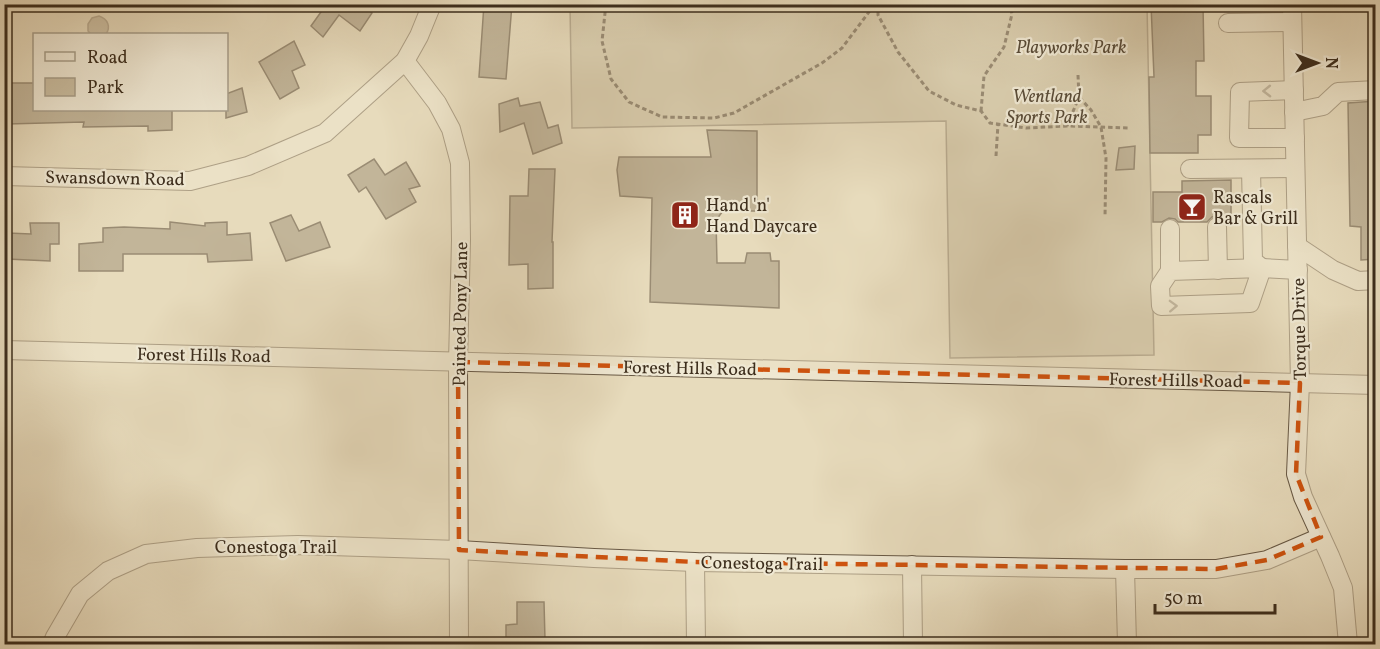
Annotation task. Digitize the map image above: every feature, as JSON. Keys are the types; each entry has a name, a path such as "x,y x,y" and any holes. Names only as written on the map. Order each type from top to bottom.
{"street":[{"path":"405,60 419,36 432,4"},
{"path":"1228,23 1292,13"},
{"name":"Torque Drive","path":"1292,13 1300,383 1296,474 1303,497 1343,588 1348,645"},
{"name":"Swansdown Road","path":"4,176 190,181 249,166 326,133 405,60"},
{"name":"Painted Pony Lane","path":"405,60 437,103 451,129 460,163 459,645"},
{"path":"1294,90 1240,92 1239,138 1295,138"},
{"path":"1294,112 1323,106 1338,92 1376,90"},
{"path":"1190,169 1295,168"},
{"path":"1251,169 1253,261 1262,268"},
{"path":"1216,227 1218,270"},
{"path":"1170,229 1170,271 1160,286 1161,306 1250,303 1262,268"},
{"path":"1297,246 1333,270 1358,281 1376,280"},
{"path":"1170,271 1262,268 1298,270"},
{"name":"Forest Hills Road","path":"4,351 1376,384"},
{"name":"Conestoga Trail","path":"52,645 81,594 108,571 146,554 197,548 298,545 459,550 695,562 1216,569 1267,560 1321,537"},
{"path":"695,562 696,645"},
{"path":"912,565 914,645"},
{"path":"1125,569 1127,645"}],"path":[{"path":"606,4 602,41 611,79 629,102 662,117 714,118 734,113 822,63 842,48 877,4"},
{"path":"877,4 878,15 898,52 929,91 956,105 981,111 990,123 1026,128 1067,126 1129,128"},
{"path":"981,111 984,76 1004,48 1012,14 1010,4"},
{"path":"1067,126 1079,97 1078,75"},
{"path":"1079,97 1091,110 1101,127 1106,158 1105,217"},
{"path":"996,156 998,124"}],"highlighted area":[{"path":"458,362 1300,383 1296,474 1321,537 1267,560 1216,569 695,562 459,550"}],"green space":[{"name":"Wentland Sports Park","path":"570,5 1147,5 1154,355 950,358 946,121 572,128"}],"shaded area":[{"path":"99,16 106,21 107,33 88,31 88,24 92,18"}],"building":[{"path":"325,4 359,4 372,13 360,31 339,15 323,37 311,26"},
{"path":"484,4 512,4 506,79 479,77"},
{"path":"1151,4 1203,4 1204,61 1196,61 1196,96 1211,96 1211,135 1198,135 1198,153 1150,153 1149,77 1154,77"},
{"path":"294,41 305,65 292,71 299,88 280,99 259,62"},
{"path":"4,83 33,83 33,111 172,111 172,130 148,131 148,126 83,127 84,122 7,124 8,107 4,107"},
{"path":"242,88 247,112 226,118 228,93"},
{"path":"518,98 520,106 540,102 548,128 558,125 562,143 533,154 524,123 500,132 499,104"},
{"path":"1376,101 1376,259 1361,260 1361,227 1350,226 1348,103"},
{"name":"Hand 'n' Hand Daycare","path":"707,130 757,131 757,211 723,211 716,220 717,263 745,263 747,253 770,253 771,261 779,261 779,308 650,302 652,198 620,196 617,170 619,157 711,157"},
{"path":"1135,146 1134,169 1116,170 1119,148"},
{"path":"374,159 385,175 406,162 420,186 409,189 416,202 386,219 366,187 359,192 348,175"},
{"path":"529,169 555,169 553,288 528,289 528,264 509,265 510,196 528,196"},
{"name":"Rascals Bar & Grill","path":"1231,180 1231,221 1217,216 1207,222 1178,222 1169,218 1162,222 1153,222 1153,192 1182,192 1182,181"},
{"path":"291,215 299,231 320,222 330,247 286,261 270,223"},
{"path":"170,222 205,226 205,223 227,222 227,235 250,233 252,260 208,262 207,254 123,254 123,271 79,271 79,244 103,242 103,228 170,229"},
{"path":"30,223 59,223 59,244 50,244 50,261 7,259 8,233 31,234"},
{"path":"517,602 544,602 545,640 522,641 522,645 506,645 506,625 517,624"}],"place":[{"name":"Rascals Bar & Grill","path":"1192,207"},
{"name":"Hand 'n' Hand Daycare","path":"685,215"}],"park label":[{"name":"Playworks Park","path":"1071,47"}]}
